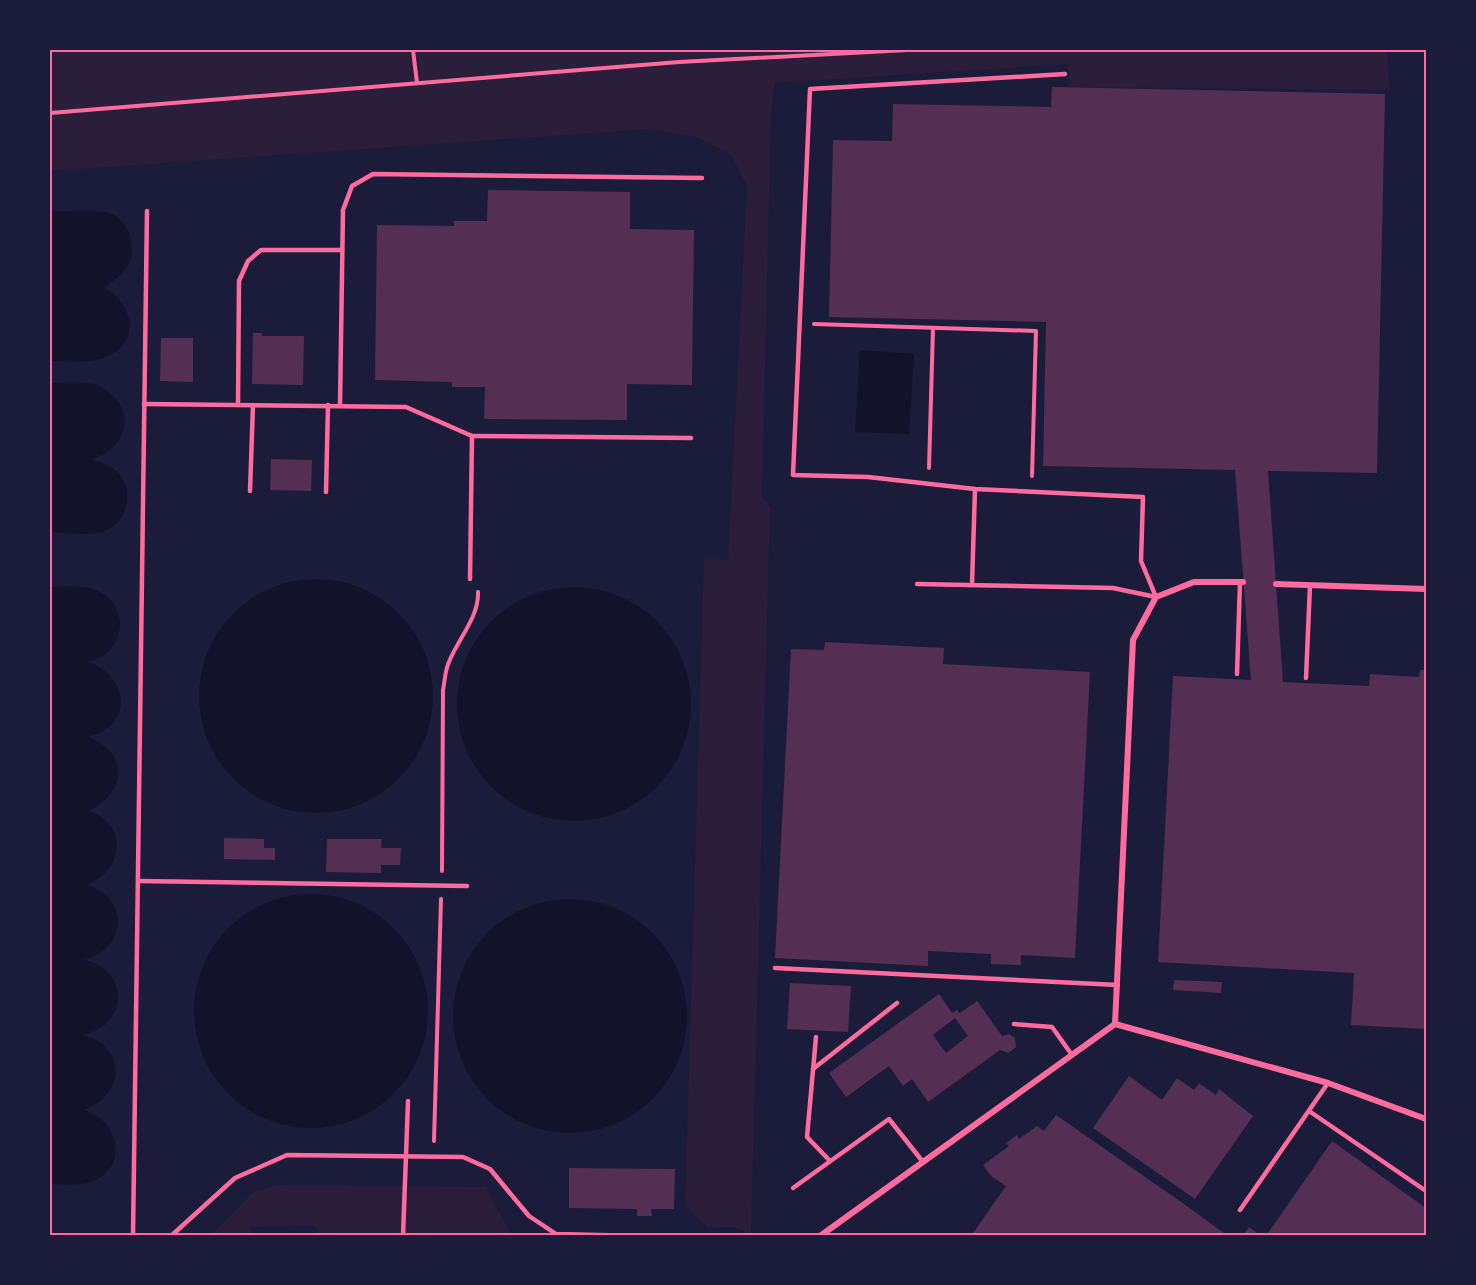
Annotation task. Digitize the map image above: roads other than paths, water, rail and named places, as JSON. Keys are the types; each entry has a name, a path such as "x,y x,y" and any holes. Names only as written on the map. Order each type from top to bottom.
{"street":[{"path":"1115,1024 1133,640 1156,597 1194,582 1242,582"},
{"path":"1276,584 1426,590"},
{"path":"820,1236 1115,1024"},
{"path":"1115,1024 1328,1083 1426,1119"}],"lane":[{"path":"1065,74 810,89 793,475 868,477 975,489 1143,497 1141,561 1156,597"},
{"path":"340,405 343,210 352,186 373,174 702,178"},
{"path":"133,1236 147,211"},
{"path":"238,405 239,281 248,261 261,250 342,250"},
{"path":"144,404 406,407 472,436 691,438"},
{"path":"250,491 253,405"},
{"path":"326,492 328,405"},
{"path":"470,579 472,436"},
{"path":"972,585 975,489"},
{"path":"1237,674 1242,582"},
{"path":"917,584 1113,588 1156,597"},
{"path":"1306,678 1310,585"},
{"path":"139,881 468,886"},
{"path":"775,968 1118,985"},
{"path":"813,1069 897,1003"},
{"path":"1014,1024 1052,1027 1072,1054"},
{"path":"816,1036 807,1137 830,1161"},
{"path":"1240,1210 1328,1083"},
{"path":"403,1236 408,1101"},
{"path":"1309,1111 1426,1191"},
{"path":"793,1188 889,1119 922,1162"},
{"path":"171,1236 235,1178 287,1155 463,1157 490,1169 529,1216 556,1235 641,1236"}]}
